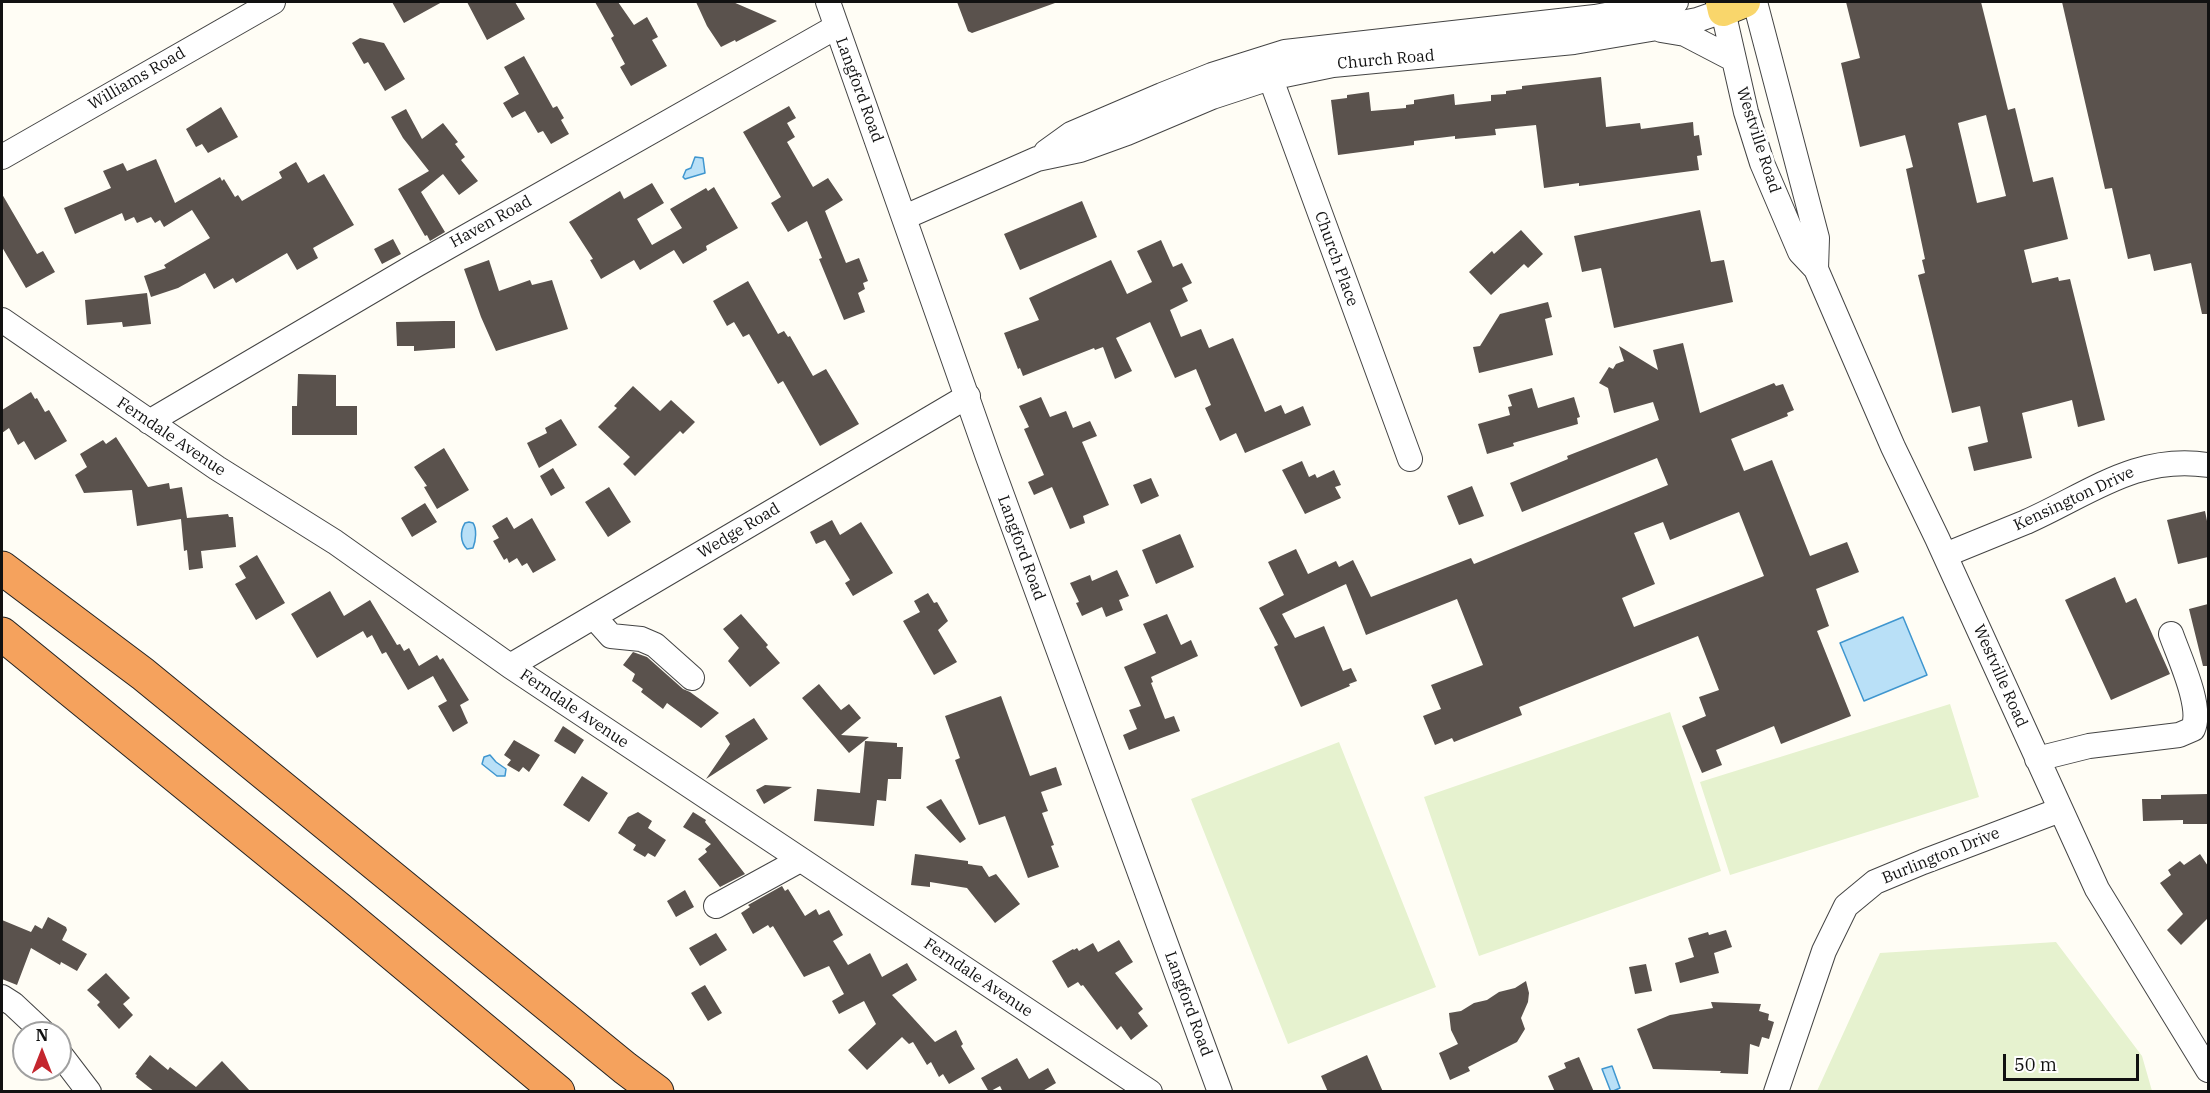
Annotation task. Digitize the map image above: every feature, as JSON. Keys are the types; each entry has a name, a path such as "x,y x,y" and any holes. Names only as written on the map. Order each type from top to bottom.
{"highway":[{"path":"2,568 143,674 657,1092"},
{"path":"2,634 339,909 558,1092"}],"street":[{"name":"Williams Road","path":"2,157 273,2"},
{"name":"Langford Road","path":"828,2 988,457 1220,1092"},
{"name":"Church Road","path":"1266,68 1306,49 1595,17 1676,2"},
{"name":"Westville Road","path":"1755,2 1817,238 1816,269"},
{"name":"Church Road","path":"905,217 1037,159 1071,134 1212,75 1266,68 1333,65 1533,47 1697,20 1729,5"},
{"name":"Westville Road","path":"1729,5 1733,59 1746,112 1762,163 1800,252 1816,269 1893,447 1945,555 2097,889 2208,1070"},
{"name":"Haven Road","path":"149,422 416,265 836,27"},
{"path":"1651,29 1685,34 1733,59"},
{"name":"Church Place","path":"1266,68 1410,459"},
{"path":"1762,163 1772,161 1776,156 1768,122 1778,93"},
{"name":"Ferndale Avenue","path":"2,320 217,468 334,542 510,666 1150,1092"},
{"name":"Wedge Road","path":"510,666 968,396"},
{"name":"Kensington Drive","path":"1945,555 2026,522 2140,468 2173,463 2208,465"},
{"path":"594,617 611,636 641,639 655,645 692,678"},
{"path":"2037,759 2089,746 2179,735 2193,729 2196,722 2195,706 2171,634"},
{"name":"Burlington Drive","path":"1776,1092 1824,951 1846,906 1875,882 2060,810"},
{"path":"716,906 800,860"},
{"path":"2,997 31,1021"},
{"path":"72,1070 89,1092"}],"green space":[{"path":"1950,704 1979,797 1730,875 1700,782"},
{"path":"1670,712 1721,871 1479,956 1424,797"},
{"path":"1339,742 1436,987 1288,1044 1191,799"},
{"path":"2056,942 2142,1056 2152,1091 1817,1091 1880,953"}],"water":[{"path":"695,157 703,158 705,173 685,179 683,177 686,170 691,168"},
{"path":"469,522 473,523 476,531 473,548 467,549 462,540 462,533 463,526"},
{"path":"1903,617 1927,675 1864,701 1840,643"},
{"path":"490,755 506,769 505,776 497,776 482,764 484,757"},
{"path":"1612,1066 1620,1088 1611,1092 1602,1069"}],"building":[{"path":"392,2 442,2 404,23"},
{"path":"467,2 515,2 525,19 487,40"},
{"path":"595,2 618,2 634,25 647,17 658,37 652,40 667,66 631,86 620,67 625,64 611,38 614,36"},
{"path":"696,2 733,2 777,21 721,47 707,26"},
{"path":"957,2 1055,3 972,33 968,31"},
{"path":"1846,2 1981,2 2008,110 2015,108 2033,182 2053,177 2068,239 2024,250 2032,283 2058,277 2059,281 2070,279 2105,420 2078,427 2072,400 2022,413 2032,458 1974,471 1968,447 1988,442 1980,406 1952,413 1918,275 1925,273 1922,260 1925,259 1906,169 1913,167 1905,135 1860,147 1841,63 1860,58","holes":["1986,115 2006,196 1977,203 1958,123"]},
{"path":"2062,2 2208,2 2208,314 2202,314 2191,263 2154,271 2150,254 2128,259 2112,188 2105,189"},
{"path":"360,38 384,43 405,79 385,91 368,62 364,64 352,43"},
{"path":"524,56 553,108 557,106 564,118 561,120 569,134 551,144 543,131 538,133 525,111 512,118 503,103 519,94 504,67"},
{"path":"1601,77 1606,127 1640,123 1641,129 1693,122 1694,136 1699,135 1702,155 1697,156 1699,170 1579,186 1579,183 1544,188 1536,125 1495,129 1496,135 1455,139 1455,136 1414,141 1414,145 1338,155 1331,100 1347,98 1347,95 1369,92 1371,111 1406,108 1406,105 1414,104 1414,100 1454,94 1455,105 1491,101 1491,95 1506,94 1506,91 1522,89 1522,86"},
{"path":"789,106 796,118 787,123 795,137 787,142 813,187 828,178 843,200 825,211 846,263 859,258 868,281 863,283 865,289 858,293 865,312 844,320 819,259 822,258 807,221 788,232 771,203 781,197 743,132"},
{"path":"221,107 238,137 208,153 202,144 196,147 186,129"},
{"path":"406,109 422,139 443,123 458,142 455,144 465,157 461,160 478,181 459,195 443,174 421,192 445,232 430,241 398,189 429,171 403,138 391,117"},
{"path":"156,159 175,203 220,177 222,181 224,179 235,197 238,195 242,201 282,178 279,172 296,162 308,183 324,174 354,225 313,248 318,258 297,270 287,253 236,283 233,278 214,289 205,273 178,288 151,297 144,276 166,268 164,265 210,238 192,210 164,227 160,220 155,223 151,217 137,223 134,217 125,221 122,213 75,234 64,208 111,188 103,171 123,163 127,171"},
{"path":"652,183 664,203 637,219 652,245 682,228 670,209 706,188 708,191 714,187 738,228 706,246 707,250 683,264 674,250 640,270 634,260 601,279 590,260 593,259 569,222 620,191 624,199"},
{"path":"2,194 37,254 43,251 55,272 26,288 2,247"},
{"path":"1082,201 1097,237 1020,270 1004,234"},
{"path":"1700,210 1711,262 1724,260 1733,302 1614,328 1601,268 1582,272 1574,236"},
{"path":"1521,230 1543,254 1528,268 1524,264 1491,295 1469,272 1492,251 1494,254"},
{"path":"393,239 401,254 382,264 374,249"},
{"path":"1161,240 1173,267 1182,263 1192,283 1182,288 1188,301 1170,310 1181,337 1201,329 1209,348 1233,338 1265,412 1281,405 1285,414 1303,406 1311,425 1245,453 1236,433 1220,441 1205,408 1211,405 1196,369 1175,378 1150,322 1116,338 1132,371 1115,379 1103,347 1095,350 1094,348 1023,376 1004,333 1039,320 1029,298 1111,260 1127,294 1152,282 1137,251"},
{"path":"489,260 499,291 530,280 532,285 552,280 568,329 496,351 464,269"},
{"path":"748,281 778,334 784,331 788,337 790,336 813,376 826,369 859,424 820,446 783,381 778,384 749,334 743,337 734,322 727,326 713,301"},
{"path":"147,293 151,324 123,327 122,322 87,325 85,300"},
{"path":"1548,302 1552,317 1545,319 1553,355 1479,373 1473,347 1480,346 1500,314"},
{"path":"455,321 455,348 414,351 414,346 397,346 396,322"},
{"path":"1683,343 1700,413 1774,383 1776,386 1783,384 1794,410 1787,413 1788,416 1731,439 1744,471 1772,460 1810,556 1847,542 1859,572 1816,589 1829,626 1817,631 1851,716 1781,744 1774,726 1716,750 1722,765 1702,773 1682,726 1706,716 1699,697 1719,690 1698,636 1519,707 1522,715 1454,742 1452,738 1435,745 1423,716 1441,709 1431,685 1483,665 1457,599 1366,635 1346,584 1282,614 1295,638 1324,626 1343,671 1351,668 1357,681 1301,707 1274,647 1278,645 1259,608 1284,595 1268,562 1296,549 1308,574 1336,561 1339,567 1353,560 1371,597 1471,558 1474,564 1668,485 1657,458 1522,512 1510,483 1568,459 1567,456 1659,420 1653,402 1614,413 1608,388 1599,383 1609,367 1613,369 1616,364 1624,361 1619,346 1658,370 1653,350","holes":["1739,512 1764,576 1634,627 1622,598 1655,584 1634,533 1663,522 1670,540"]},
{"path":"298,374 336,375 336,406 357,406 357,435 292,435 292,406 297,406"},
{"path":"633,386 660,411 671,400 695,422 683,434 680,431 635,476 623,464 630,457 598,427 617,408 614,406"},
{"path":"1532,388 1538,408 1574,397 1580,417 1577,418 1578,424 1513,443 1514,446 1487,454 1478,424 1510,415 1508,407 1512,406 1508,395"},
{"path":"31,392 45,412 49,410 67,441 35,460 24,441 18,445 9,428 2,433 2,410"},
{"path":"1041,397 1050,417 1066,411 1073,428 1090,421 1097,436 1082,442 1109,505 1083,516 1085,523 1070,529 1052,487 1034,495 1028,482 1044,475 1024,429 1029,427 1019,406"},
{"path":"561,419 577,445 539,468 527,443 547,433 545,428"},
{"path":"116,437 148,487 169,483 170,489 182,487 187,518 228,514 229,517 233,517 236,547 201,551 203,568 189,570 187,550 184,551 181,519 137,526 132,490 84,493 75,475 87,467 80,454 103,440 106,444"},
{"path":"444,448 469,490 437,509 424,487 427,486 414,467"},
{"path":"1302,461 1309,477 1315,474 1317,478 1334,470 1341,485 1335,487 1341,498 1305,514 1282,470"},
{"path":"553,468 565,488 551,496 540,476"},
{"path":"1151,478 1159,496 1141,504 1133,485"},
{"path":"1472,486 1484,516 1459,525 1447,496"},
{"path":"609,487 631,522 608,537 585,502"},
{"path":"425,503 437,522 412,537 401,518"},
{"path":"2205,511 2208,526 2208,557 2178,564 2167,520"},
{"path":"507,517 514,529 532,518 556,560 533,573 527,563 522,566 517,558 509,563 507,558 504,560 493,541 499,538 492,526"},
{"path":"832,520 840,535 861,522 893,573 853,596 845,583 850,580 825,540 816,544 810,532"},
{"path":"1180,534 1194,567 1156,584 1142,550"},
{"path":"257,555 285,603 256,620 235,584 246,578 239,566"},
{"path":"1117,570 1129,596 1119,600 1123,610 1106,617 1102,607 1082,616 1076,603 1079,602 1070,583 1090,575 1092,581"},
{"path":"2115,577 2126,603 2136,598 2170,674 2111,700 2065,600"},
{"path":"330,591 344,616 370,600 397,645 400,644 404,651 409,648 419,666 437,655 440,660 443,658 469,700 460,705 468,723 453,732 438,706 447,701 433,676 408,690 386,652 382,654 372,635 367,638 363,631 317,658 291,614"},
{"path":"928,593 934,603 937,602 948,621 938,630 957,662 934,675 903,621 920,612 914,601"},
{"path":"2208,604 2208,666 2203,666 2189,609"},
{"path":"741,614 768,645 766,647 780,663 750,687 728,661 739,648 723,629"},
{"path":"1167,614 1181,645 1191,640 1198,656 1151,677 1153,682 1151,683 1165,719 1174,716 1180,731 1129,750 1123,735 1137,729 1129,710 1141,706 1124,667 1156,653 1143,624"},
{"path":"633,652 647,657 683,689 719,713 701,728 667,703 663,709 641,692 643,689 632,681 635,674 623,665"},
{"path":"819,684 841,710 849,704 861,718 841,735 869,737 849,753 802,698"},
{"path":"1001,696 1030,776 1056,767 1062,785 1041,792 1048,811 1042,813 1054,845 1051,846 1059,867 1028,878 1005,816 979,825 955,760 960,758 945,716"},
{"path":"754,718 768,739 706,779 730,744 725,736"},
{"path":"563,726 584,740 575,754 554,741"},
{"path":"514,740 540,755 529,772 523,767 519,772 507,765 511,760 504,755"},
{"path":"865,741 897,743 897,747 903,747 901,779 888,779 886,801 877,800 874,826 814,821 817,789 860,793"},
{"path":"582,776 608,793 589,822 563,805"},
{"path":"765,785 792,787 764,804 756,790"},
{"path":"2208,794 2208,824 2183,824 2183,820 2143,821 2142,799 2161,799 2161,795"},
{"path":"941,799 966,839 960,843 926,807"},
{"path":"638,812 652,821 648,828 666,840 655,857 648,853 645,857 633,850 636,845 618,833 628,817"},
{"path":"693,812 706,820 705,822 745,874 720,887 698,859 707,852 705,849 711,844 683,827"},
{"path":"915,854 968,861 968,864 982,866 989,877 996,874 1020,904 995,923 967,888 930,882 930,887 911,885"},
{"path":"2200,854 2208,866 2208,918 2181,945 2167,930 2183,914 2160,883 2171,875 2168,870 2180,861 2184,865"},
{"path":"782,886 785,891 788,889 805,916 816,909 819,915 829,910 843,935 833,941 848,965 870,953 882,977 907,963 917,980 892,995 935,1042 956,1030 963,1044 961,1046 975,1069 949,1084 943,1074 939,1077 931,1062 927,1065 913,1042 909,1044 902,1037 867,1070 848,1050 876,1024 864,1001 839,1014 832,1001 844,994 829,966 804,977 773,926 770,928 768,925 753,934 741,913 750,907 748,905"},
{"path":"685,890 694,907 676,917 667,901"},
{"path":"48,917 66,927 67,930 62,940 87,954 77,971 61,962 60,965 31,948 17,985 2,979 2,920 31,932 35,925 42,929"},
{"path":"1726,930 1732,947 1714,953 1719,973 1680,983 1675,963 1694,957 1688,938"},
{"path":"716,933 727,950 700,966 689,948"},
{"path":"1119,940 1133,962 1115,973 1143,1009 1138,1013 1148,1026 1131,1040 1121,1026 1117,1030 1083,985 1081,986 1078,982 1068,988 1052,961 1073,949 1077,948 1079,951 1093,943 1098,952"},
{"path":"1646,964 1652,991 1635,994 1629,967"},
{"path":"106,973 130,998 123,1004 133,1015 119,1029 97,1005 100,1002 87,990"},
{"path":"1526,981 1529,993 1528,1002 1521,1018 1525,1029 1517,1042 1468,1067 1470,1071 1450,1080 1439,1053 1458,1044 1451,1030 1449,1013 1461,1011 1474,1003 1487,1000 1499,992 1515,988"},
{"path":"705,985 722,1013 708,1021 691,993"},
{"path":"1711,1002 1761,1004 1759,1011 1769,1014 1768,1020 1774,1022 1769,1039 1762,1037 1759,1047 1750,1044 1748,1074 1653,1069 1637,1029 1670,1015 1713,1008"},
{"path":"150,1055 168,1070 170,1067 196,1087 222,1061 251,1092 155,1092 135,1074"},
{"path":"1367,1055 1383,1092 1328,1092 1321,1076"},
{"path":"1579,1057 1594,1092 1555,1092 1548,1076 1566,1068 1564,1063"},
{"path":"1017,1058 1029,1079 1048,1068 1056,1083 1041,1092 1003,1092 1000,1086 989,1092 981,1078"}]}
